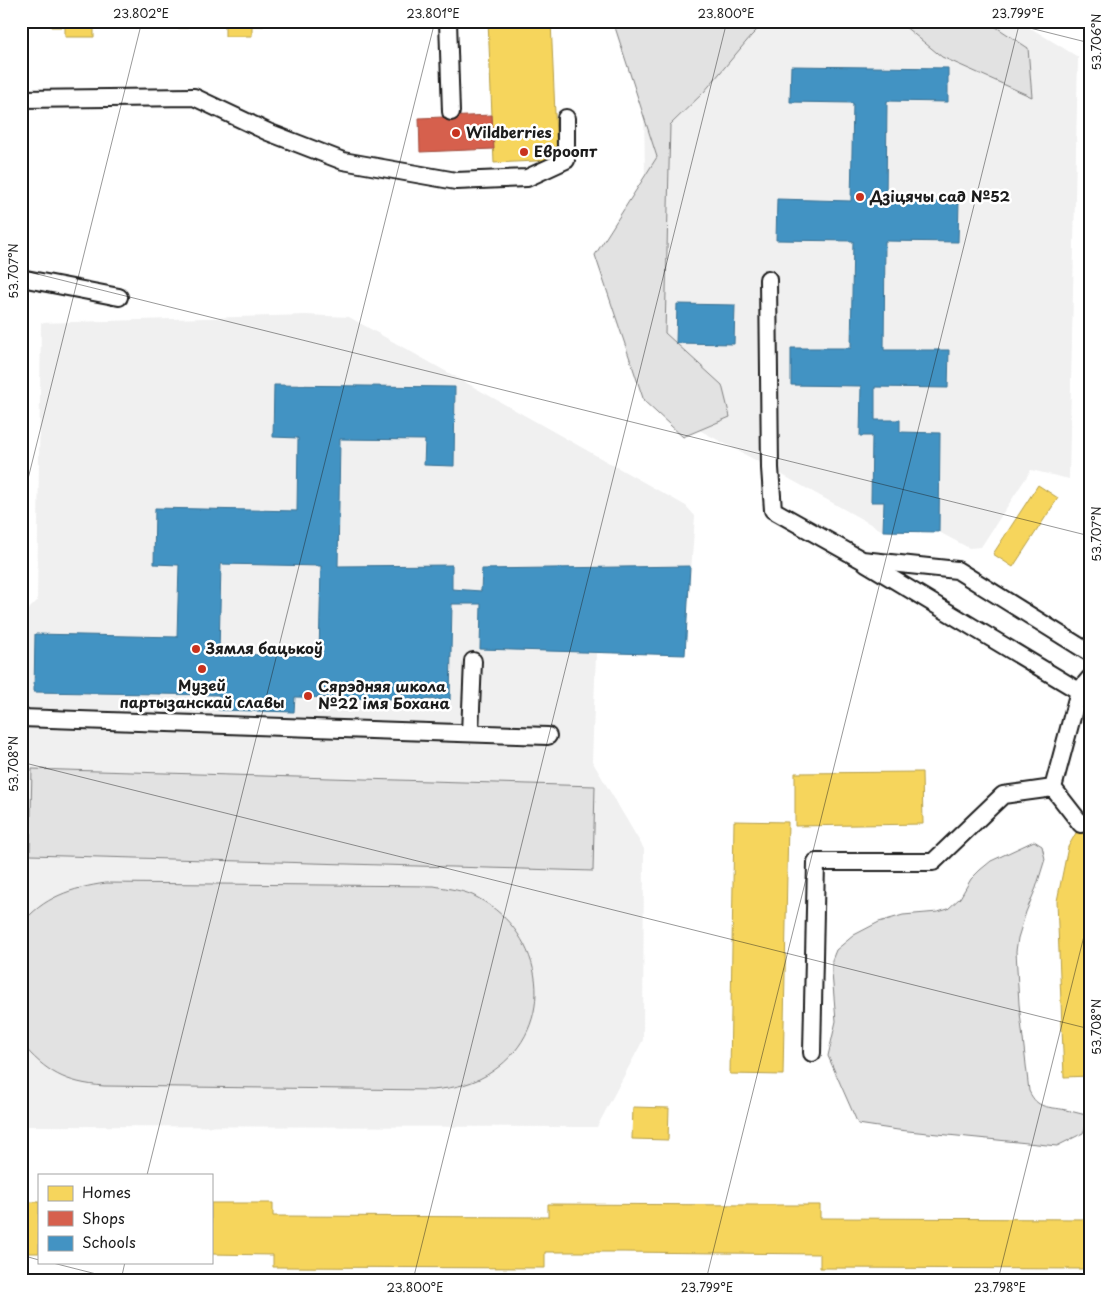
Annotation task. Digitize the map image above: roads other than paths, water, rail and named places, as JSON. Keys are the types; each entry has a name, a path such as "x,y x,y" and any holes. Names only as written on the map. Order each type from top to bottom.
{"lane":[{"path":"448,21 451,112"},
{"path":"21,99 194,97 268,132 343,161 456,181 527,178 566,160 566,118"},
{"path":"21,278 119,298"},
{"path":"768,279 770,468 773,510 1085,685 1053,788"},
{"path":"862,560 957,570 1090,654"},
{"path":"470,733 473,661"},
{"path":"21,718 548,736"},
{"path":"1053,788 1081,824"},
{"path":"812,1053 816,862 933,862 1003,795 1053,788"}],"place":[{"name":"Wildberries","path":"456,133"},
{"name":"Евроопт","path":"524,152"},
{"name":"Дзіцячы сад №52","path":"860,197"},
{"name":"Зямля бацькоў","path":"196,649"},
{"name":"Музей партызанскай славы","path":"202,669"},
{"name":"Сярэдняя школа №22 імя Бохана","path":"308,696"}]}
